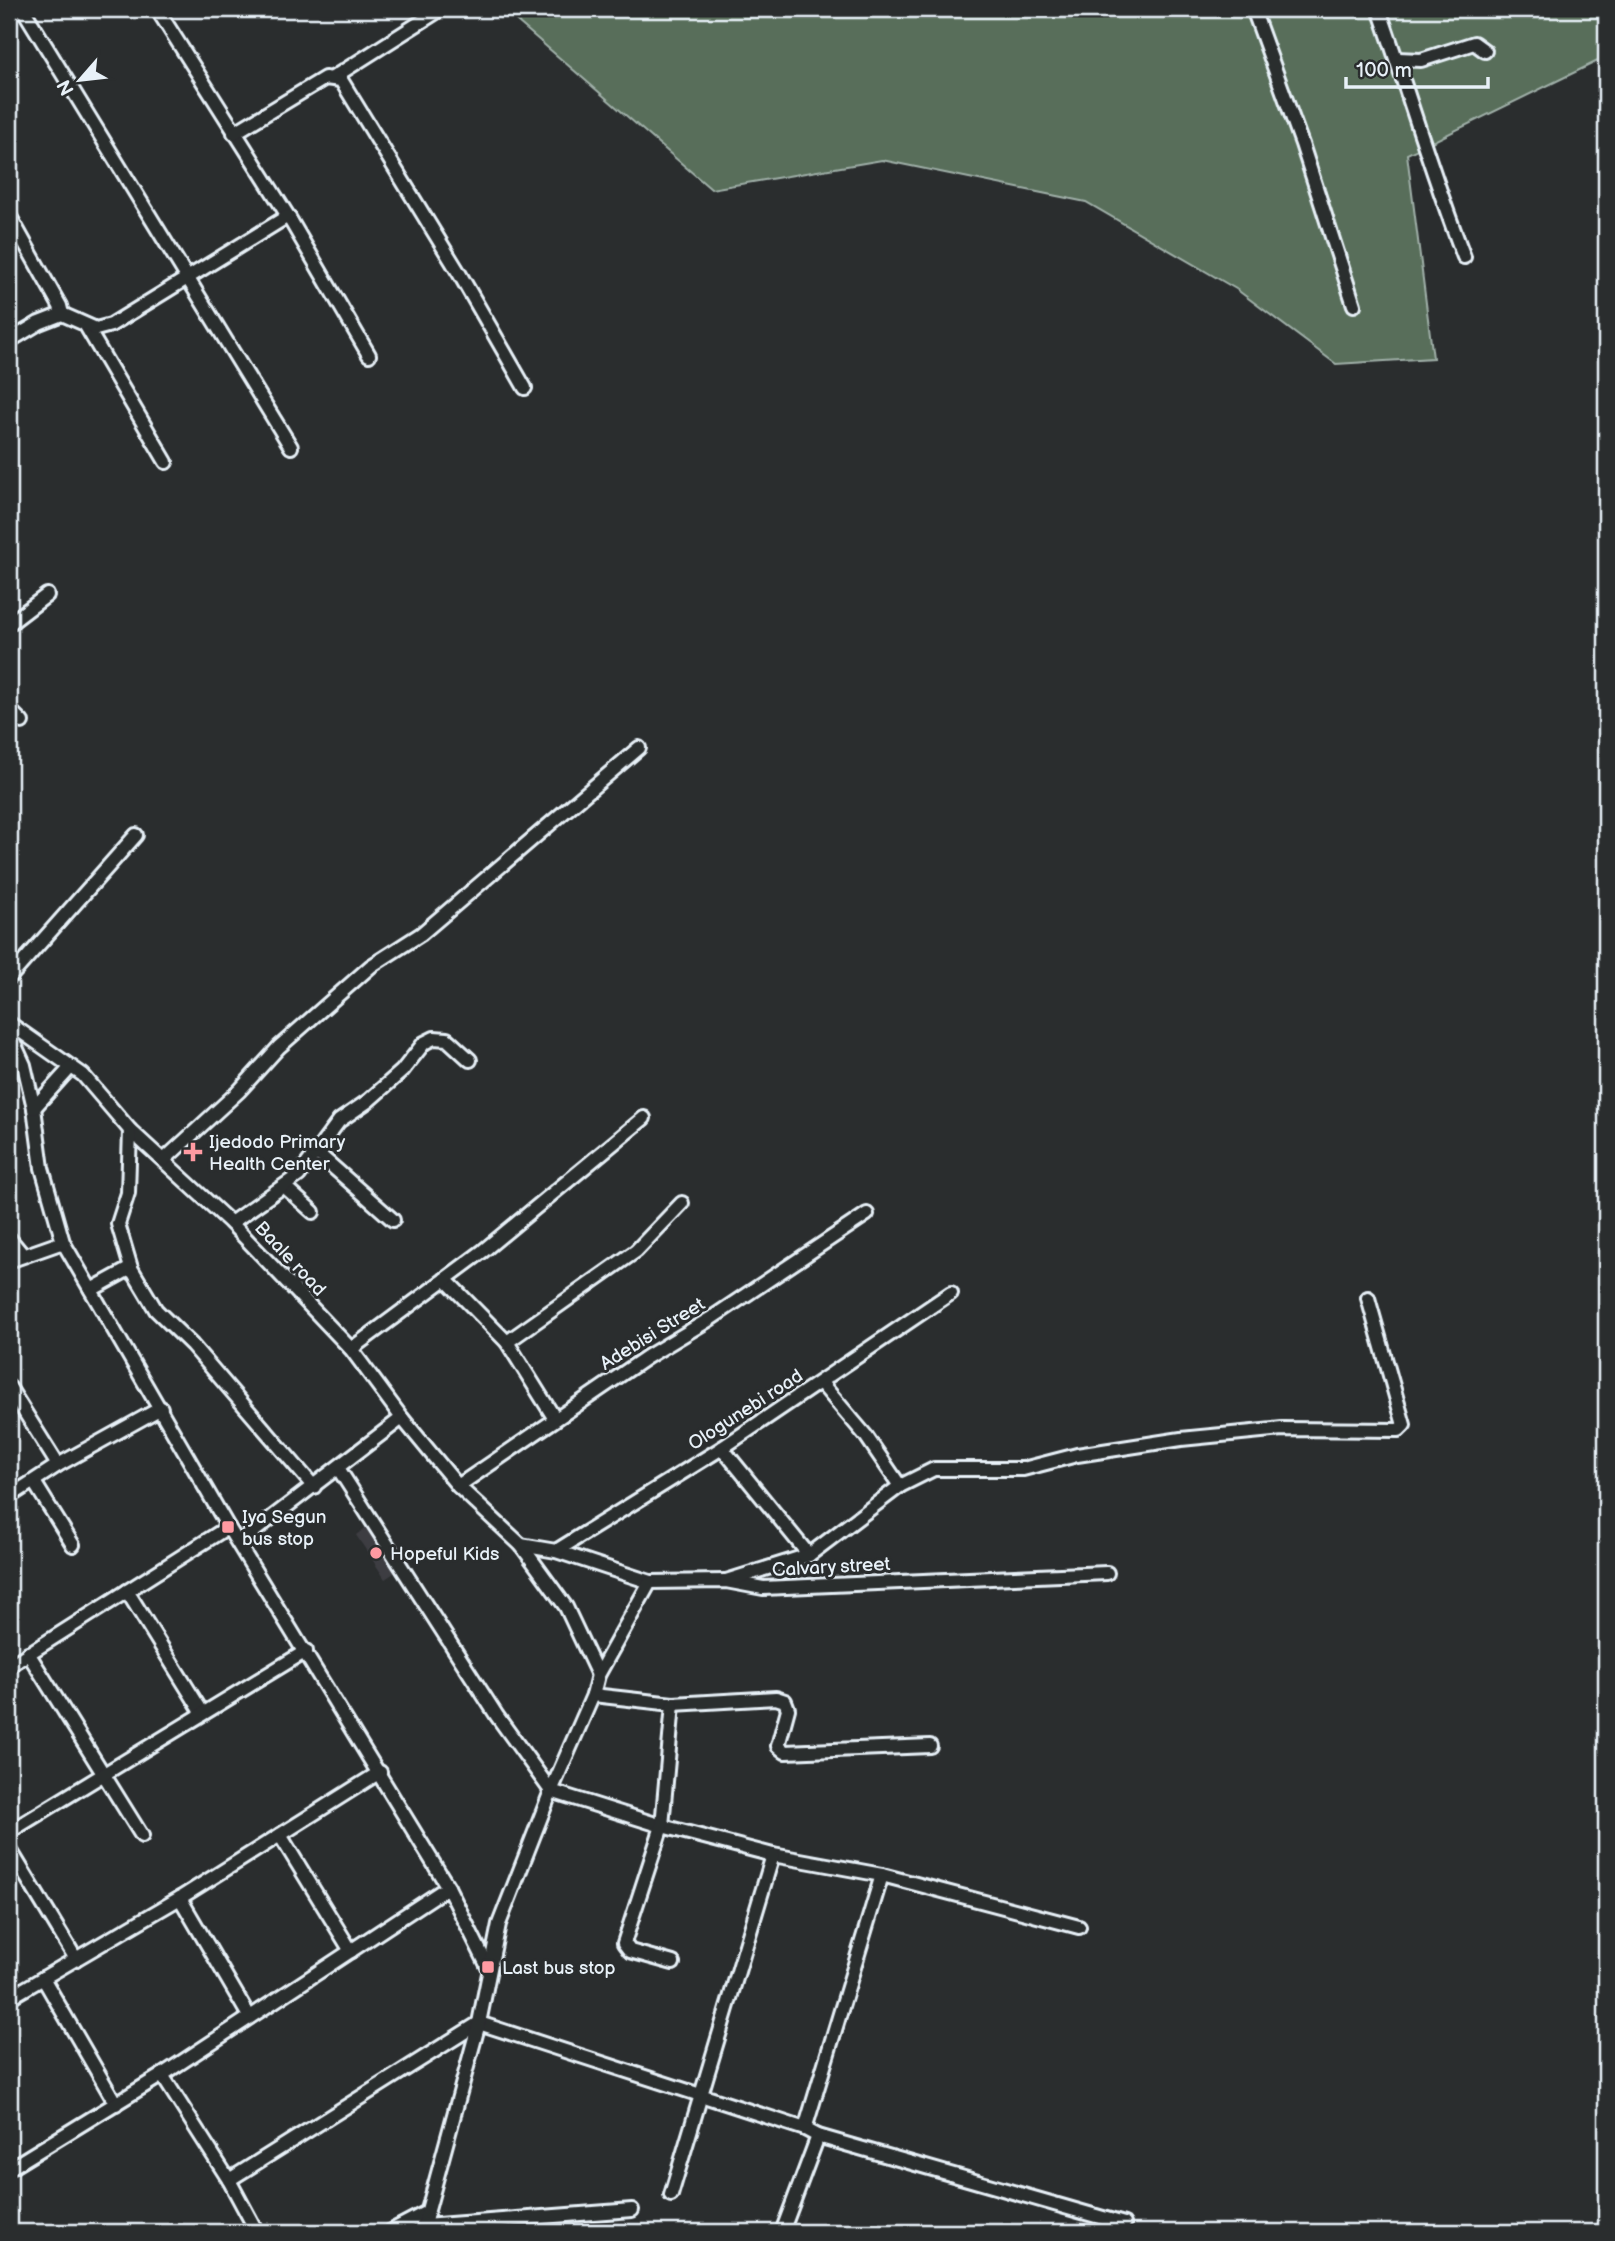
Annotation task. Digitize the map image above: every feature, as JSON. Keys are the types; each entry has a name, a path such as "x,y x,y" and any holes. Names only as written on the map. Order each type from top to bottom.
{"street":[{"path":"23,9 291,447"},
{"path":"157,9 288,215 369,355"},
{"path":"1253,9 1307,157 1354,305"},
{"path":"1379,9 1398,59 1426,154 1464,257"},
{"path":"234,133 325,78 334,77 435,13"},
{"path":"1398,59 1421,60 1474,43 1485,51"},
{"path":"334,77 341,80 459,273 525,388"},
{"path":"9,215 62,314"},
{"path":"9,341 39,323 62,314 96,329 111,325 288,215"},
{"path":"86,326 166,462"},
{"path":"9,624 47,595"},
{"path":"9,709 22,722"},
{"path":"164,1160 239,1091 279,1047 371,966 421,934 639,748"},
{"path":"9,978 135,835"},
{"name":"Baale road","path":"9,1023 83,1075 130,1130 231,1223 351,1349 402,1418 458,1486 521,1545 566,1607 598,1675"},
{"path":"9,1032 24,1065 34,1108 42,1168 63,1242 229,1527 448,1887 488,1967"},
{"path":"231,1223 299,1175 339,1121 368,1101 402,1071 424,1043 434,1038 447,1039 470,1060"},
{"path":"34,1108 71,1067"},
{"path":"351,1349 445,1279 644,1118"},
{"path":"130,1130 128,1193 118,1224 131,1268 156,1310 192,1345 314,1487"},
{"path":"315,1151 393,1220"},
{"path":"285,1187 313,1212"},
{"path":"507,1342 636,1251 682,1203"},
{"name":"Adebisi Street","path":"458,1486 867,1214"},
{"path":"9,1238 23,1255"},
{"path":"9,1261 63,1242"},
{"path":"91,1290 131,1268"},
{"path":"445,1279 507,1342 555,1419"},
{"name":"Ologunebi road","path":"556,1551 722,1448 951,1293"},
{"path":"726,1581 809,1555 900,1486 934,1469 1023,1469 1077,1455 1181,1439 1282,1429 1399,1430 1404,1425 1368,1297"},
{"path":"821,1383 866,1436 900,1486"},
{"path":"9,1387 58,1465"},
{"path":"9,1497 58,1465 161,1408"},
{"path":"240,1542 402,1418"},
{"path":"722,1448 809,1555"},
{"path":"338,1468 497,1716 551,1791 662,1826 773,1855 882,1875 1079,1927"},
{"path":"34,1482 73,1545"},
{"path":"9,1666 229,1527"},
{"name":"Calvary street","path":"521,1545 556,1551 650,1582 726,1581 763,1588 1107,1573"},
{"path":"632,2210 423,2229 479,2023 488,1967 499,1924 551,1791 593,1695 598,1675 650,1582"},
{"path":"127,1591 202,1712"},
{"path":"9,1832 306,1651"},
{"path":"28,1653 142,1836"},
{"path":"593,1695 673,1704 776,1698 785,1701 788,1709 779,1746 785,1752 930,1746"},
{"path":"673,1704 662,1826 624,1943 630,1951 673,1963"},
{"path":"9,1998 180,1898 380,1772"},
{"path":"280,1835 351,1951"},
{"path":"9,1848 76,1959"},
{"path":"671,2195 773,1855"},
{"path":"805,2129 882,1875"},
{"path":"12,2167 162,2075 448,1887"},
{"path":"180,1898 249,2016"},
{"path":"43,1978 116,2104"},
{"path":"229,2180 479,2023 703,2095 805,2129 818,2136 1125,2224"},
{"path":"162,2075 229,2180 257,2232"},
{"path":"782,2232 818,2136"},
{"path":"389,2232 427,2211"}],"shaded area":[{"name":"Hopeful Kids","path":"367,1527 397,1571 385,1579 356,1535"}],"green space":[{"path":"503,9 1606,9 1606,57 1407,154 1433,358 1336,364 1236,289 1086,202 882,160 711,189"}],"place":[{"name":"Ijedodo Primary Health Center","path":"193,1152"},
{"name":"Iya Segun bus stop","path":"228,1527"},
{"name":"Hopeful Kids","path":"376,1553"},
{"name":"Last bus stop","path":"488,1967"}]}
